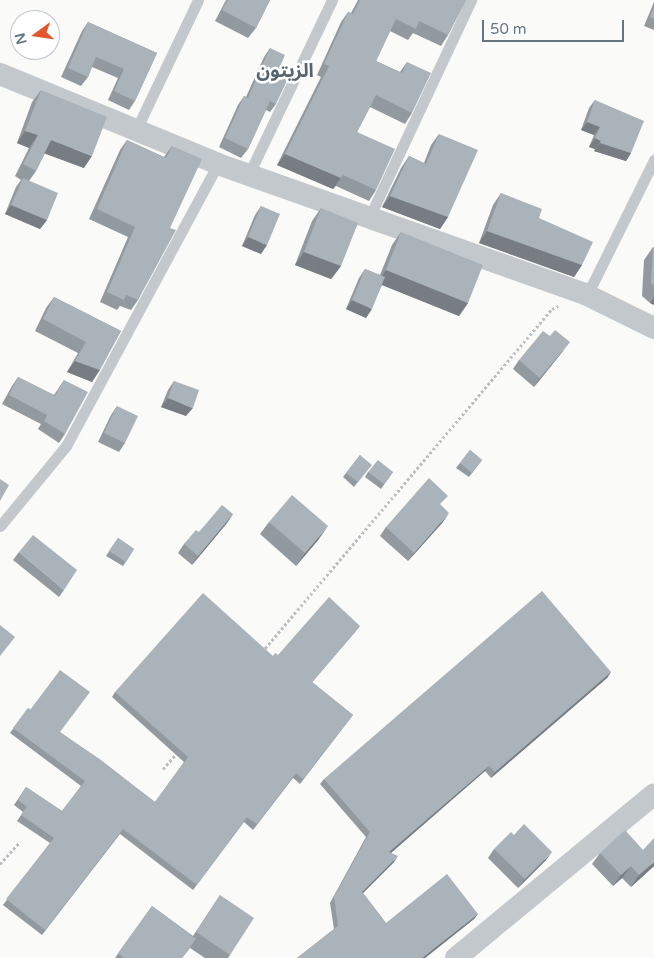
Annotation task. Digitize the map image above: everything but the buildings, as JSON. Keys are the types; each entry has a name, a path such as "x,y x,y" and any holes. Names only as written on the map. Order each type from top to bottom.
{"street":[{"path":"0,74 218,164 587,295 654,328"},
{"path":"456,958 654,794"}],"lane":[{"path":"136,130 198,0"},
{"path":"250,174 332,0"},
{"path":"369,218 471,0"},
{"path":"587,295 654,160"},
{"path":"0,526 66,446 218,164"}],"path":[{"path":"259,656 552,309 587,295"},
{"path":"163,769 182,747"},
{"path":"0,864 20,842"}],"district":[{"name":"الزيتون","path":"285,72"}]}
